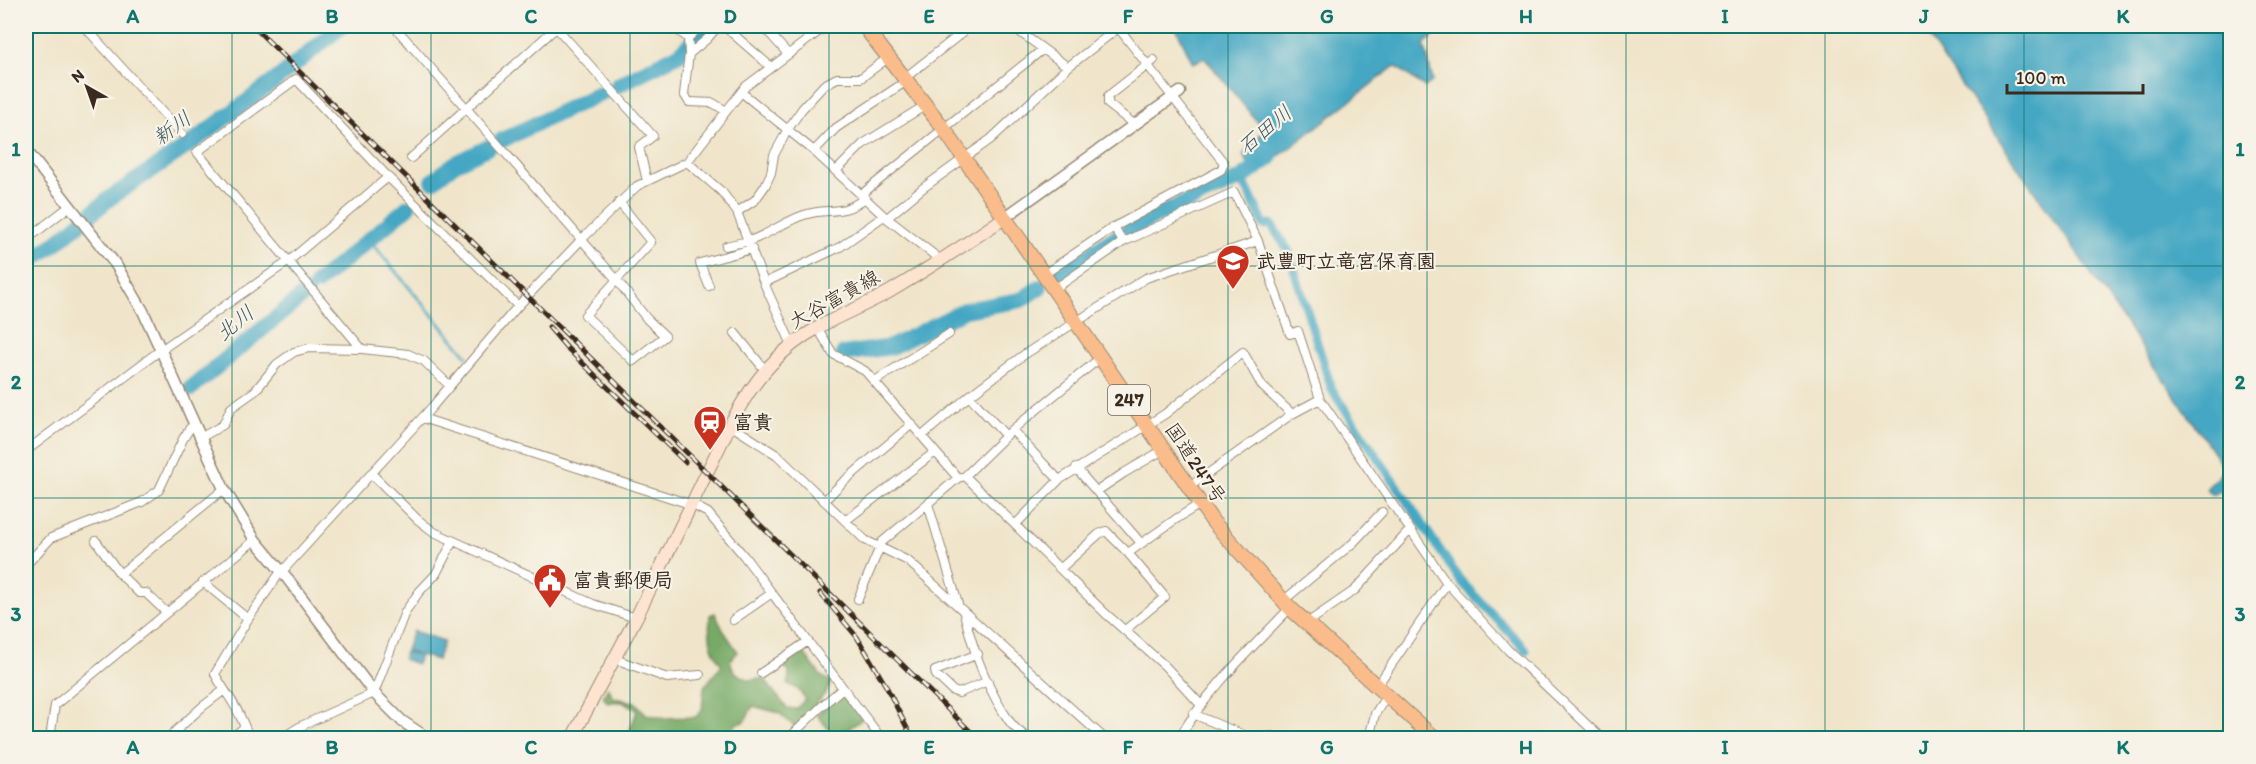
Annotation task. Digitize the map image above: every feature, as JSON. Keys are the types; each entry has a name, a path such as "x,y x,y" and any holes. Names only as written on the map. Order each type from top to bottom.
{"highway":[{"name":"国道247号","path":"869,27 944,129 1200,504 1229,542 1287,604 1434,738"}],"main road":[{"name":"大谷富貴線","path":"572,738 636,618 730,425 746,396 765,370 777,357 817,327 885,294 942,261 1004,218"}],"street":[{"path":"84,26 182,134"},
{"path":"394,26 616,279 647,319 664,336 633,361 585,315 616,279 651,242 620,202"},
{"path":"411,158 556,26 652,136 639,147 647,181"},
{"path":"672,26 688,38 689,54 684,94 689,102 712,103 726,111"},
{"path":"688,38 701,26"},
{"path":"689,54 718,26"},
{"path":"724,26 771,67"},
{"path":"763,26 788,54"},
{"path":"250,738 240,715 223,691 215,674 248,619 282,572 422,418 518,306 581,240 638,186 687,162 741,92 823,26"},
{"path":"764,283 840,247 885,217 1013,121 1068,67 1117,27 1177,95 1224,163 1221,170 1114,227 1043,275"},
{"path":"1017,30 1068,67"},
{"path":"814,152 836,128 907,79 963,32"},
{"path":"709,286 700,263 751,245 801,216 817,211 842,211 857,204 944,129 1042,50"},
{"path":"737,212 755,200 765,186 771,173 774,155 788,129 802,109 824,85 837,78 861,78 889,57"},
{"path":"1135,124 1108,104 1108,96 1150,63"},
{"path":"362,349 197,152 296,79 388,177 518,306"},
{"path":"741,92 788,129 885,217 942,261"},
{"path":"1004,218 1177,95"},
{"path":"836,171 863,144 926,105"},
{"path":"26,150 116,265 144,311 224,489 255,540 374,693 402,721 427,738"},
{"path":"687,162 722,192 737,212 764,283 792,345"},
{"path":"26,451 162,350 289,261 388,177"},
{"path":"1053,290 1123,242 1234,192 1258,241 1290,334 1298,331 1320,399 1447,583 1508,650 1601,738"},
{"path":"26,240 72,209"},
{"path":"1114,227 1123,242"},
{"path":"922,436 969,396 1025,354 1146,278 1258,241"},
{"path":"726,246 751,245"},
{"path":"817,327 833,354 865,371 935,452 1015,525 1105,613 1165,666 1201,705"},
{"path":"735,333 765,370"},
{"path":"874,381 949,334"},
{"path":"200,438 224,425 231,408 255,392 276,364 294,352 309,348 362,349 408,354 424,361 450,386"},
{"path":"1015,525 1059,480 1147,426 1243,352 1262,386 1292,414"},
{"path":"858,599 882,542 962,477 1009,433 1100,358"},
{"path":"969,396 1059,480"},
{"path":"1189,487 1292,414 1320,399"},
{"path":"422,418 693,505 708,513 772,593 881,738"},
{"path":"825,501 842,483 912,424"},
{"path":"26,565 51,538 142,502 159,490 183,439 190,428 195,425"},
{"path":"730,425 777,455 865,540 908,561 1104,738"},
{"path":"1097,491 1163,450"},
{"path":"845,521 935,452"},
{"path":"1076,468 1141,543"},
{"path":"371,473 417,519 434,532 593,603 636,618"},
{"path":"120,574 224,489"},
{"path":"928,504 988,681 1011,724 1028,738"},
{"path":"1128,553 1200,504"},
{"path":"1179,738 1193,714 1287,604 1353,543 1382,512"},
{"path":"1307,623 1355,590 1410,530"},
{"path":"1060,568 1099,534 1106,531 1165,597 1125,630"},
{"path":"50,738 55,705 255,540"},
{"path":"96,541 120,574 139,593 146,593 166,612"},
{"path":"282,738 301,726 374,693 405,612 436,574 453,542"},
{"path":"203,582 248,619"},
{"path":"1369,738 1382,691 1447,583"},
{"path":"733,620 772,593"},
{"path":"761,673 808,641"},
{"path":"978,654 936,671 936,675 953,691 959,693 988,681"},
{"path":"615,659 667,678 700,675"},
{"path":"789,738 843,688"},
{"path":"168,738 201,707 223,691"},
{"path":"1193,714 1251,738"},
{"path":"231,738 244,728"},
{"path":"1261,738 1272,735 1277,738"}],"green space":[{"path":"715,613 738,652 730,660 734,672 749,680 765,678 787,708 797,709 805,699 798,689 788,684 789,672 781,663 802,650 821,676 831,682 827,691 796,728 779,713 753,706 744,722 735,724 734,736 727,738 625,738 628,736 637,711 624,703 608,703 603,697 608,687 614,698 635,702 646,714 663,718 696,717 702,710 704,687 722,665 712,648 709,629 710,615"},
{"path":"842,692 862,719 836,738 817,715"}],"water":[{"path":"1175,26 1447,26 1424,44 1433,81 1425,87 1395,66 1255,175 1243,155 1264,130 1205,58 1193,63"},
{"path":"1921,26 2230,26 2230,487 2212,495 2206,489 2225,469"},
{"path":"413,631 444,641 437,660 420,655 417,664 403,659 405,652 418,655 406,650"}],"waterway":[{"name":"新川","path":"26,264 55,244 110,198 186,147 277,79 342,26"},
{"name":"北川","path":"618,85 679,54 709,26"},
{"name":"北川","path":"502,140 605,91"},
{"name":"北川","path":"433,181 454,164 489,147"},
{"name":"石田川","path":"1122,234 1160,214 1242,178 1270,158"},
{"path":"1242,178 1264,225 1271,224 1288,250 1332,390 1460,580 1526,650"},
{"name":"北川","path":"317,283 408,207"},
{"name":"石田川","path":"1058,275 1116,237"},
{"path":"369,240 467,356"},
{"name":"石田川","path":"843,354 891,347 965,310 1021,300 1040,287"},
{"name":"北川","path":"190,389 307,292"}],"railway":[{"path":"253,26 977,738"},
{"path":"549,327 567,348 685,462"},
{"path":"820,593 857,637 886,686 912,738"}],"place":[{"name":"武豊町立竜宮保育園","path":"1233,290"},
{"name":"富貴","path":"710,451"},
{"name":"富貴郵便局","path":"550,609"}]}
